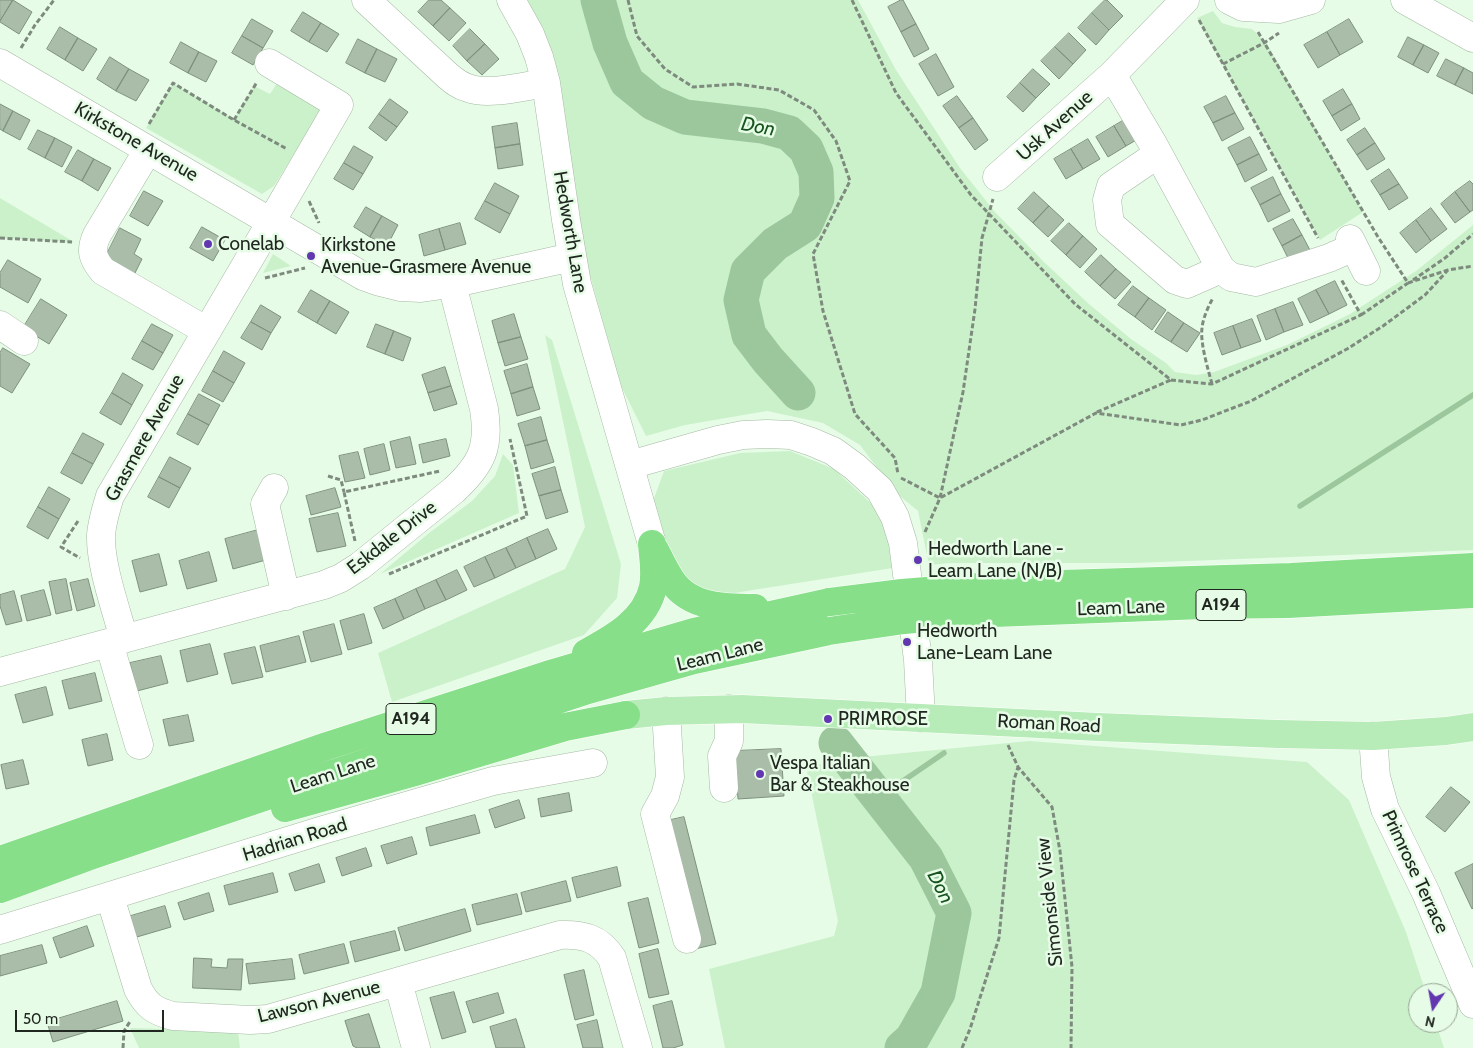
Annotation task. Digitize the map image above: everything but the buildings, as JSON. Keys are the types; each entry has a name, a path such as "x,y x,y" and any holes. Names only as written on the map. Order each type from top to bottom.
{"highway":[{"name":"A194","path":"652,544 672,583 681,592 695,599 722,608 798,609"},
{"name":"A194","path":"547,675 614,638 640,615 649,600 653,586 652,544"},
{"name":"Leam Lane","path":"0,889 87,857 329,775 588,690 694,660 829,630 904,620 966,601 1004,586 1318,575 1473,567"},
{"name":"Leam Lane","path":"0,860 327,746 547,675 694,632 830,602 902,593 966,601 1183,606 1288,604 1473,594"},
{"path":"87,857 311,801 565,727 626,715"}],"main road":[{"name":"Roman Road","path":"626,715 666,711 729,709 1278,734 1373,736 1446,731 1473,727"}],"street":[{"path":"366,0 448,76 469,89 481,91 494,90 546,83"},
{"name":"Hedworth Lane","path":"511,0 530,34 546,83 572,257 578,284 652,544"},
{"path":"1236,4 1279,9 1311,0"},
{"path":"1405,0 1473,38"},
{"name":"Usk Avenue","path":"998,178 1112,75 1191,9"},
{"path":"269,63 339,105 271,222"},
{"name":"Kirkstone Avenue","path":"4,65 363,276 380,282 400,287 421,288 452,284 572,257"},
{"name":"Usk Avenue","path":"1112,75 1231,274"},
{"path":"143,147 93,243 92,252 96,263 103,271 207,331"},
{"path":"1158,154 1110,186 1107,200 1110,224 1175,280 1186,284 1231,274 1256,282 1362,248"},
{"name":"Grasmere Avenue","path":"139,745 117,641 102,553 104,515 110,496 271,222"},
{"name":"Eskdale Drive","path":"0,672 324,585 341,578 360,566 454,490 478,462 484,446 487,428 484,409 452,284"},
{"path":"0,325 24,341"},
{"path":"630,465 734,436 767,434 791,435 812,442 833,451 855,467 880,490 896,517 903,543 918,660 922,718"},
{"path":"274,488 265,504 286,596"},
{"path":"724,788 722,756 729,741 729,709"},
{"path":"666,711 670,776 665,796 655,814 687,939"},
{"name":"Primrose Terrace","path":"1373,736 1376,777 1385,809 1426,893 1473,1004"},
{"name":"Hadrian Road","path":"0,930 323,830 493,781 593,763"},
{"path":"110,897 138,989 144,1000"},
{"name":"Lawson Avenue","path":"144,1000 151,1008 172,1016 250,1020 268,1019 560,935 573,935 597,941 612,958 638,1048"},
{"name":"Lawson Avenue","path":"398,982 416,1048"}],"path":[{"path":"4,65 54,0"},
{"path":"628,0 637,36 665,69 694,87 738,84 780,90 814,110 836,141 850,181 813,254 822,311 855,414 895,458 898,476 940,498"},
{"path":"852,0 896,93 971,195 1075,304 1171,380"},
{"path":"1236,4 1264,43 1362,248 1408,283"},
{"path":"1191,9 1361,315"},
{"path":"1223,64 1264,43 1280,32"},
{"path":"234,120 269,63"},
{"path":"143,147 174,83 234,120 302,168 321,227"},
{"path":"924,533 940,498 963,392 975,309 982,238 998,178"},
{"path":"940,498 1096,413 1171,380 1212,384 1361,315 1445,258 1473,234"},
{"path":"0,238 93,243"},
{"path":"233,286 336,260"},
{"path":"1408,283 1448,270 1473,266"},
{"path":"1096,413 1180,425 1202,420 1243,404 1347,350 1425,295 1448,270"},
{"path":"1212,384 1204,352 1201,329 1208,307 1231,274"},
{"path":"387,575 527,516 509,431"},
{"path":"344,492 478,462"},
{"path":"328,476 341,480 360,566"},
{"name":"Simonside View","path":"962,1048 970,1029 999,938 1014,780 1018,766 1052,807 1060,851 1072,967 1071,1048"},
{"path":"123,1048 124,1031 144,1000"}],"green space":[{"path":"525,0 858,0 896,70 960,168 995,212 1089,304 1175,372 1196,375 1214,372 1287,345 1350,314 1416,271 1473,225 1473,550 1135,563 951,563 929,565 918,511 896,493 860,445 823,423 767,411 685,425 646,436 621,386 601,315 583,249"},
{"path":"1213,11 1222,23 1252,29 1266,42 1363,212 1320,240 1197,18"},
{"path":"279,80 314,98 321,111 274,186 262,194 146,128 173,83 234,119 254,86 270,94"},
{"path":"0,198 74,242 0,238"},
{"path":"273,254 291,266 263,273"},
{"path":"545,335 552,340 621,564 617,598 584,635 392,702 378,653 565,569 585,527"},
{"path":"790,451 834,469 875,507 895,546 899,567 715,596 695,587 670,559 653,501 664,471 740,453"},
{"path":"503,454 513,465 519,513 380,574 429,533 472,501 495,476"},
{"path":"1029,741 1307,762 1349,800 1406,932 1423,983 1408,983 1408,1033 1439,1033 1444,1048 725,1048 709,969 834,936 838,921 807,772 847,748 852,758"},
{"path":"130,1028 238,1031 240,1048 139,1048"}],"waterway":[{"name":"Don","path":"598,0 610,43 627,82 653,103 685,117 763,126 789,133 806,149 816,172 817,198 805,225 775,244 748,271 741,300 749,335 768,360 798,393"},
{"path":"1300,506 1473,395"},
{"name":"Don","path":"836,743 926,858 954,913 938,993 912,1039 902,1048"},
{"path":"878,798 944,753"}],"place":[{"name":"Conelab","path":"208,244"},
{"name":"Kirkstone Avenue-Grasmere Avenue","path":"311,256"},
{"name":"Hedworth Lane - Leam Lane (N/B)","path":"918,560"},
{"name":"Hedworth Lane-Leam Lane","path":"907,642"},
{"name":"PRIMROSE","path":"828,719"},
{"name":"Vespa Italian Bar & Steakhouse","path":"760,774"}]}
